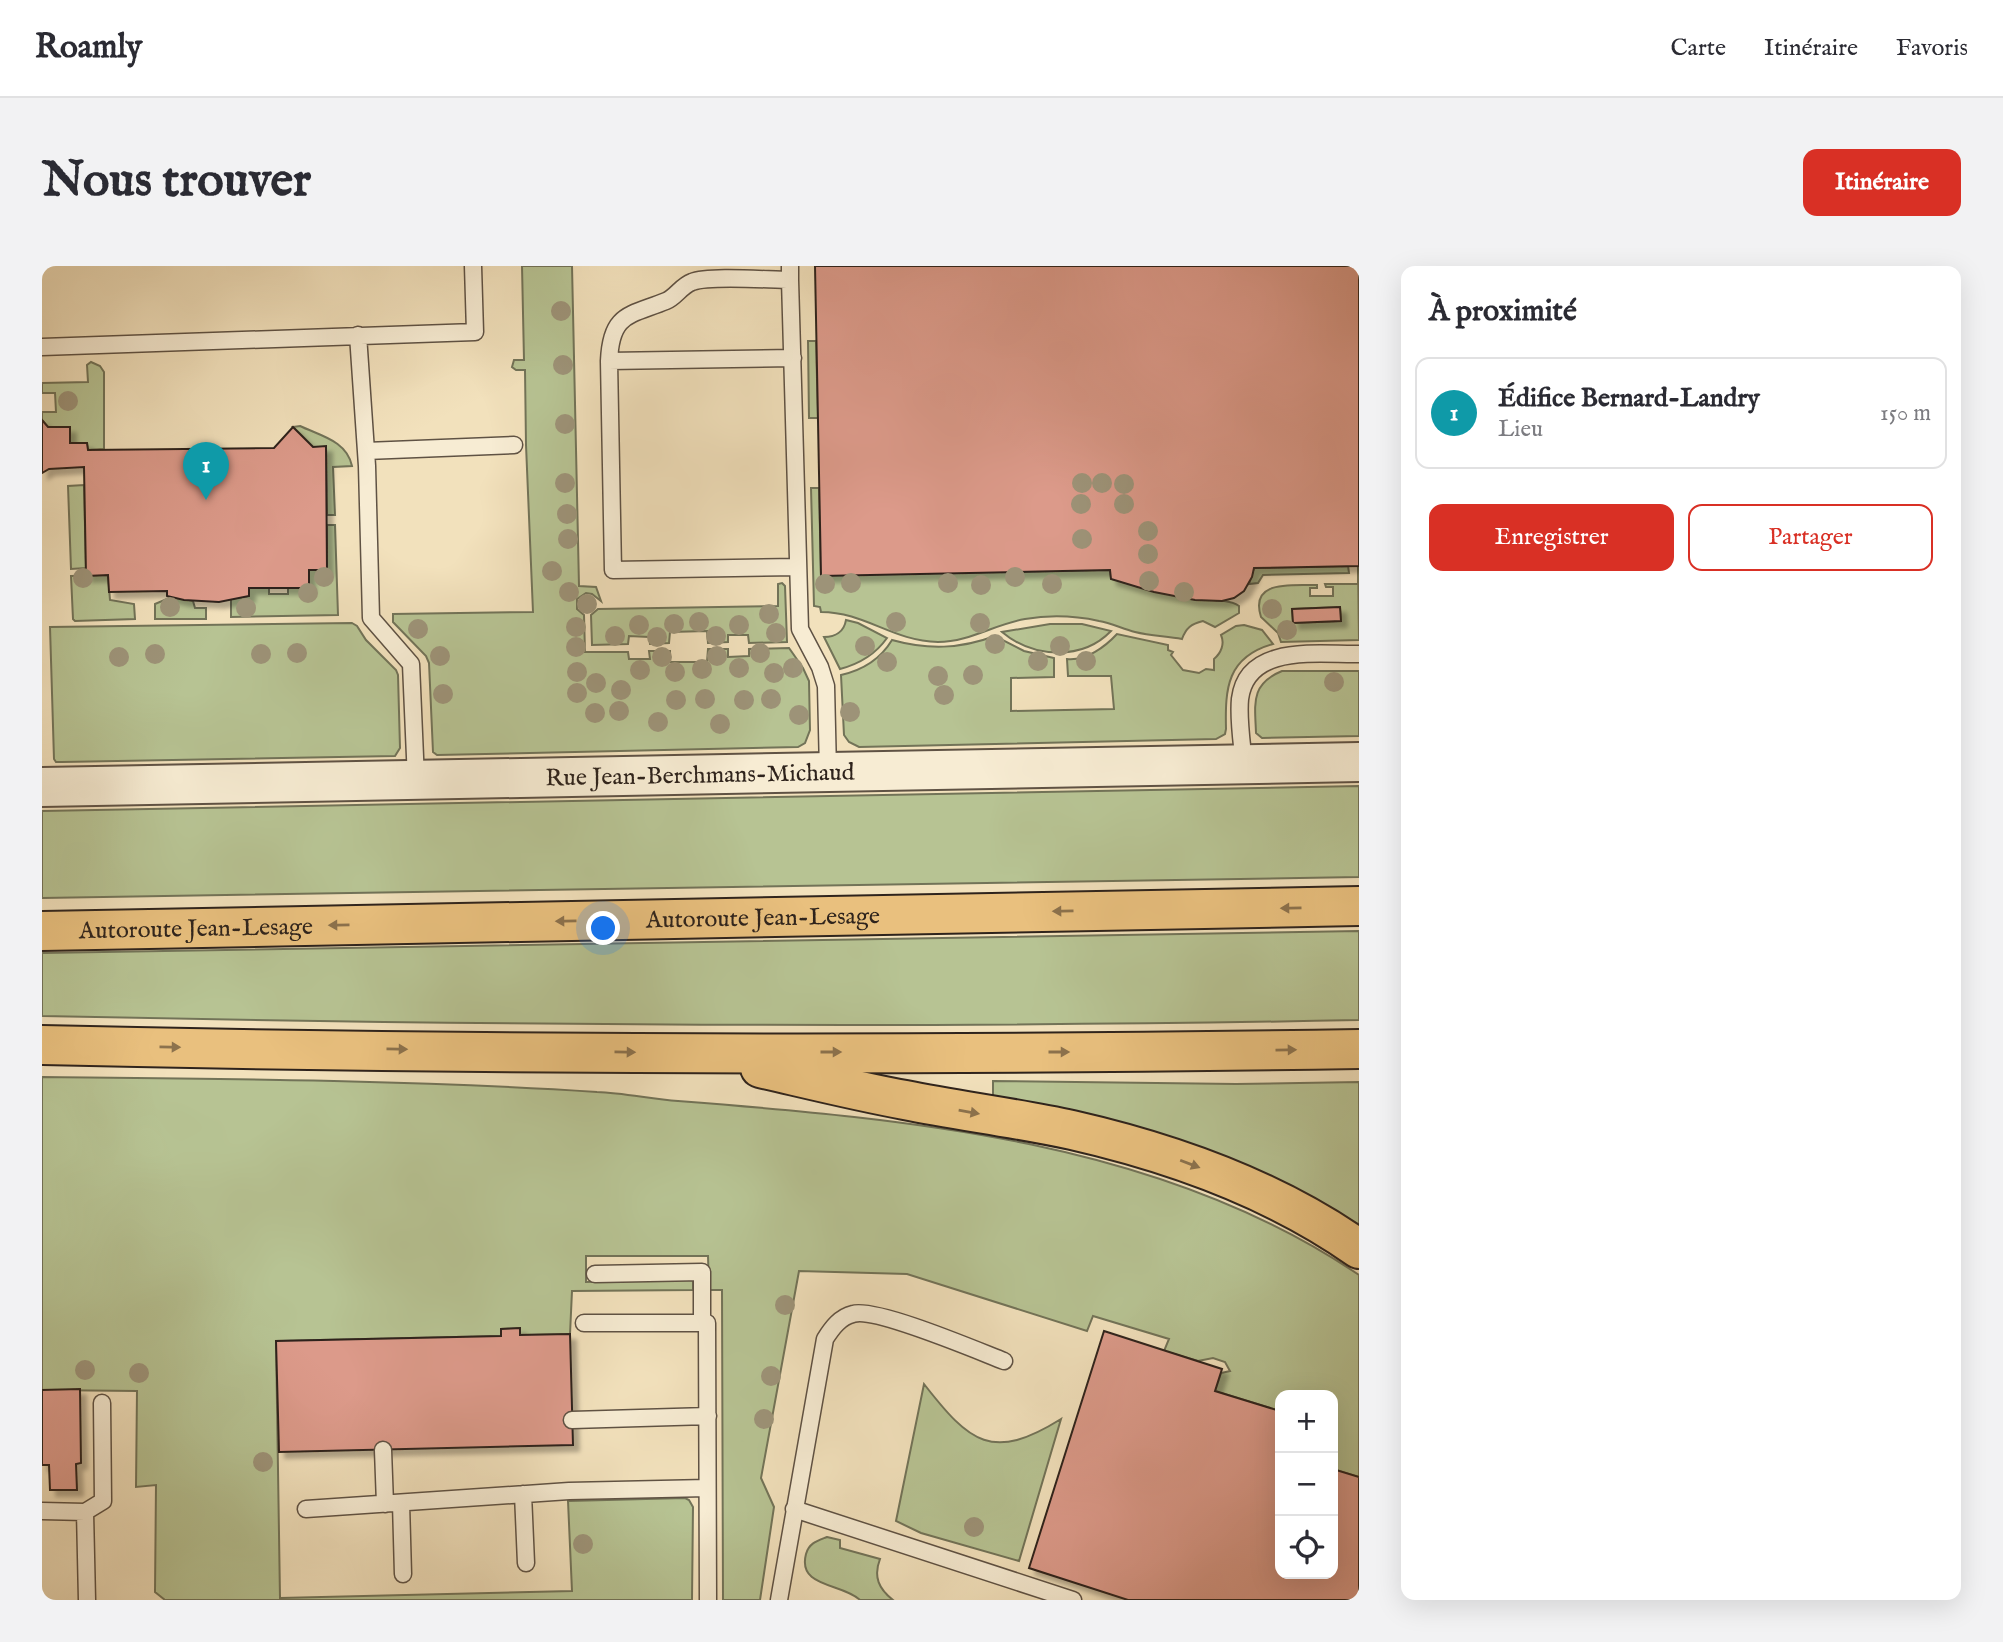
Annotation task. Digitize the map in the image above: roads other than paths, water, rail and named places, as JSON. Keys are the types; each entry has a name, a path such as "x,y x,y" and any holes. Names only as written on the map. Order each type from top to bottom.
{"highway":[{"name":"Autoroute Jean-Lesage","path":"42,931 1359,906"},
{"path":"42,1045 690,1052 1359,1049"},
{"path":"690,1052 902,1100 1070,1130 1142,1148 1224,1177 1285,1204 1359,1249"}],"street":[{"name":"Rue Jean-Berchmans-Michaud","path":"42,787 1359,762"}],"lane":[{"path":"42,347 474,332 473,266"},
{"path":"798,567 613,570 609,361 611,336 627,316 641,308 667,301 689,283 707,279 790,273 800,629 820,667 825,685 828,771"},
{"path":"358,335 366,450 371,618 411,664 416,780"},
{"path":"609,361 793,358"},
{"path":"366,450 514,445"},
{"path":"1244,764 1240,698 1246,679 1253,671 1262,663 1278,657 1359,654"},
{"path":"595,1274 702,1272 702,1323"},
{"path":"779,1600 825,1339 832,1327 855,1313 869,1314 907,1324 1004,1361"},
{"path":"584,1323 708,1323 708,1600"},
{"path":"42,1511 85,1512 103,1501 102,1403"},
{"path":"572,1420 708,1416"},
{"path":"383,1450 403,1574"},
{"path":"306,1509 523,1494 707,1488"},
{"path":"523,1494 526,1563"},
{"path":"794,1509 1073,1600"},
{"path":"85,1512 87,1600"}],"place":[{"name":"Édifice Bernard-Landry","path":"206,500"}]}
